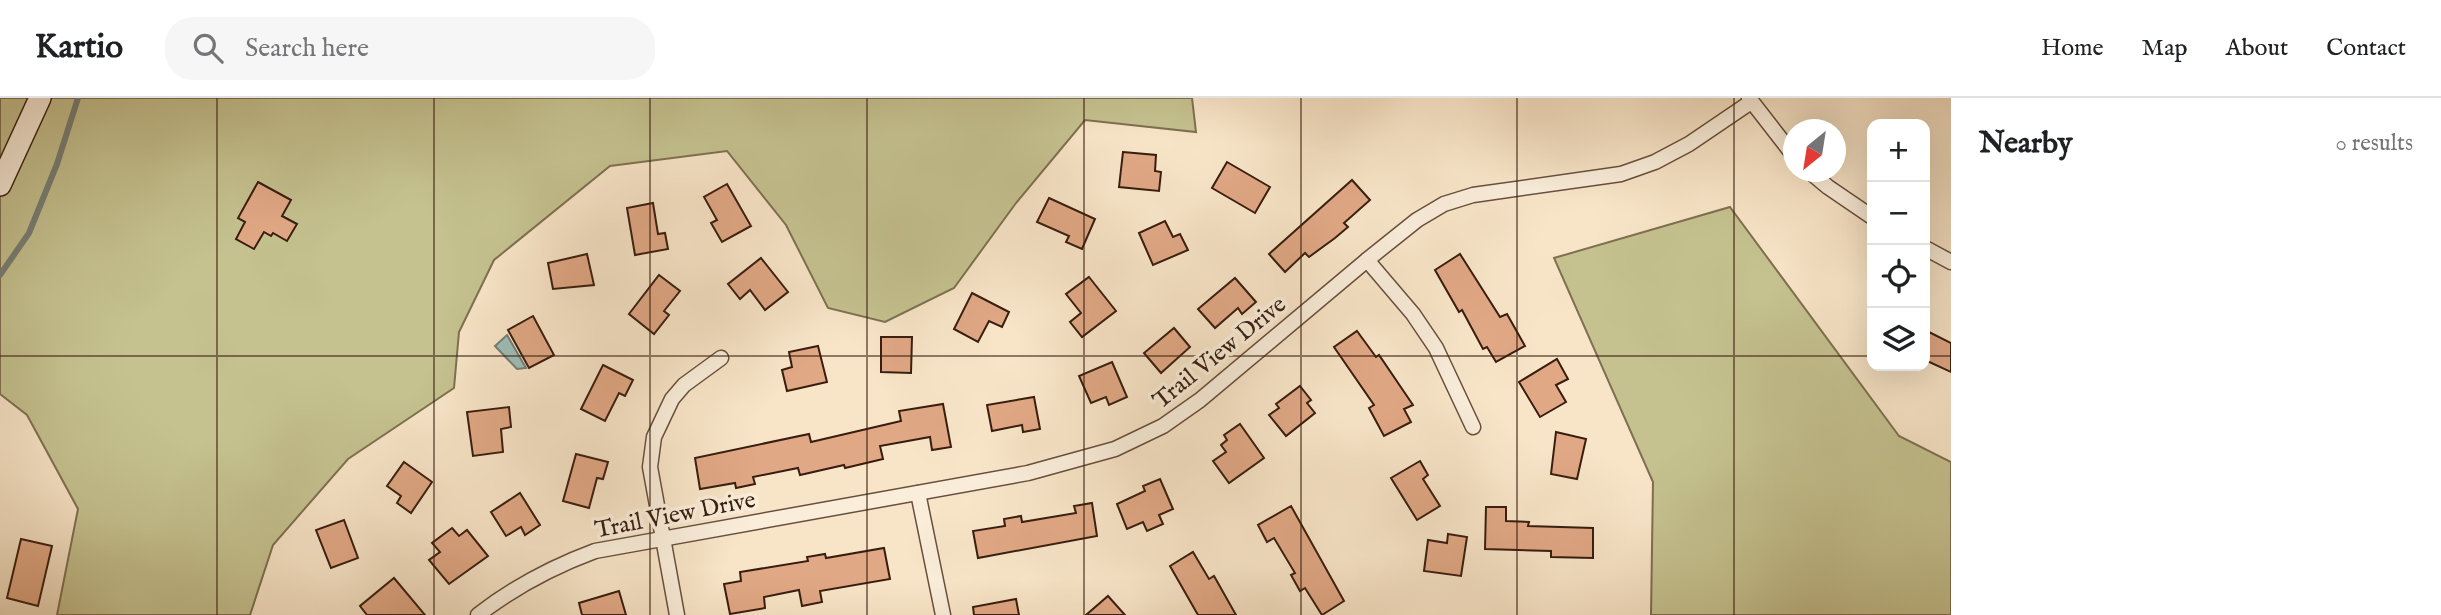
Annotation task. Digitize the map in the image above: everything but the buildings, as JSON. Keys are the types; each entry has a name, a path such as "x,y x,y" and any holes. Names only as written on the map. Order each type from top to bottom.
{"street":[{"path":"0,185 40,98"},
{"path":"1750,100 1783,142"},
{"name":"Trail View Drive","path":"478,615 516,588 556,566 595,551 918,493 1076,462 1115,449 1163,426 1200,400 1367,260 1417,220 1444,204 1473,195 1583,180 1632,170 1655,162 1689,144 1750,100"},
{"path":"1824,182 1867,213"},
{"path":"1930,251 1951,262"},
{"path":"1367,260 1413,314 1436,348 1473,427"},
{"path":"677,615 650,467 654,437 672,400 684,385 721,358"},
{"path":"918,493 943,615"}],"shaded area":[{"path":"0,98 1192,98 1196,132 1085,120 1016,203 954,288 885,322 828,308 786,225 727,151 610,166 494,260 459,332 454,388 348,459 273,545 250,615 57,615 78,509 27,415 0,394"},
{"path":"1730,207 1899,436 1951,462 1951,615 1651,615 1653,482 1554,258"}],"water":[{"path":"507,335 526,368 517,369 495,346"}],"waterway":[{"path":"0,275 29,233 57,164 78,98"}]}
